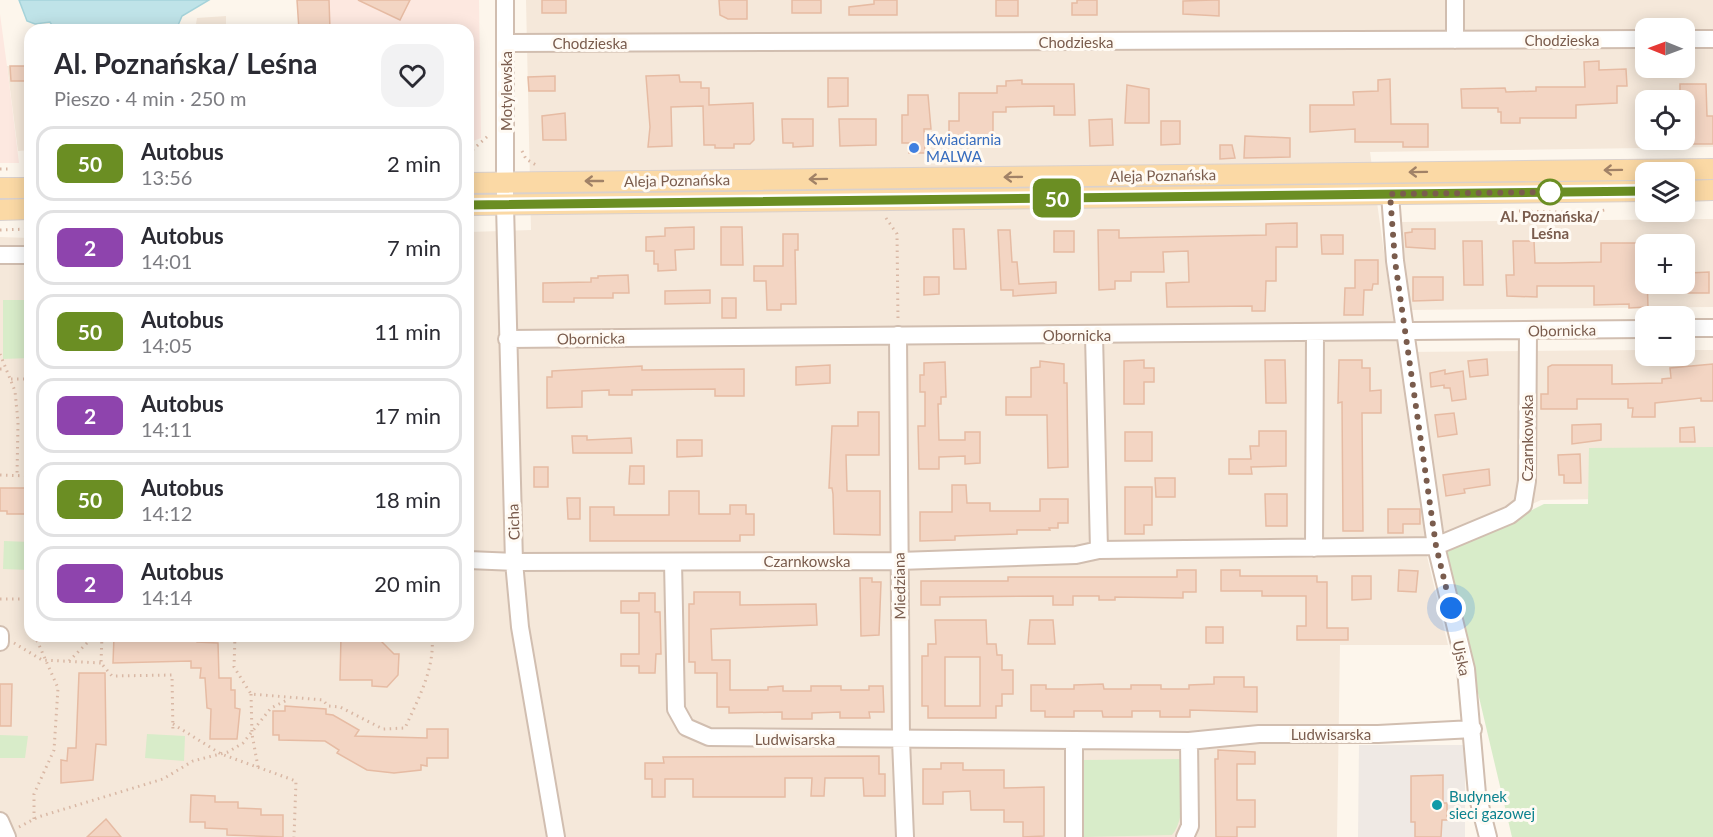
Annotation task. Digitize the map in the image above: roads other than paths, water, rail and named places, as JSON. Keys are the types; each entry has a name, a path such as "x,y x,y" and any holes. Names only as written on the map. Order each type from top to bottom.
{"main road":[{"name":"Aleja Poznańska","path":"474,183 1713,169"},
{"path":"0,188 24,188"},
{"path":"1695,191 1713,190"},
{"name":"Aleja Poznańska","path":"474,205 1635,191"},
{"path":"0,210 24,209"}],"street":[{"name":"Motylewska","path":"505,0 505,183"},
{"path":"1455,0 1455,40"},
{"name":"Chodzieska","path":"506,44 1635,39"},
{"path":"1695,39 1713,39"},
{"path":"505,183 505,205"},
{"name":"Ujska","path":"1390,194 1395,261 1436,546 1466,669 1477,794 1488,837"},
{"name":"Cicha","path":"505,205 514,562 520,627 556,837"},
{"path":"0,255 24,255"},
{"path":"1695,328 1713,328"},
{"name":"Obornicka","path":"507,339 1407,333 1635,329"},
{"name":"Czarnkowska","path":"474,560 899,561 1076,555 1099,550 1436,546 1510,515 1523,505 1527,481 1528,331"},
{"path":"1314,548 1315,333"},
{"name":"Miedziana","path":"898,335 901,740 905,837"},
{"path":"1094,335 1099,550"},
{"name":"Ludwisarska","path":"673,562 675,696 680,718 686,728 697,734 721,739 1189,741 1259,734 1378,734 1473,729"},
{"path":"0,635 0,642"},
{"path":"1074,741 1074,837"},
{"path":"1185,837 1190,826 1189,741"},
{"path":"0,821 11,834"}],"water":[{"path":"19,0 209,0 182,16 179,24 51,24 50,22 35,24 27,21"}],"place":[{"name":"Kwiaciarnia MALWA","path":"914,148"},
{"name":"Al. Poznańska/ Leśna","path":"1550,192"},
{"name":"Budynek sieci gazowej","path":"1437,805"}]}
